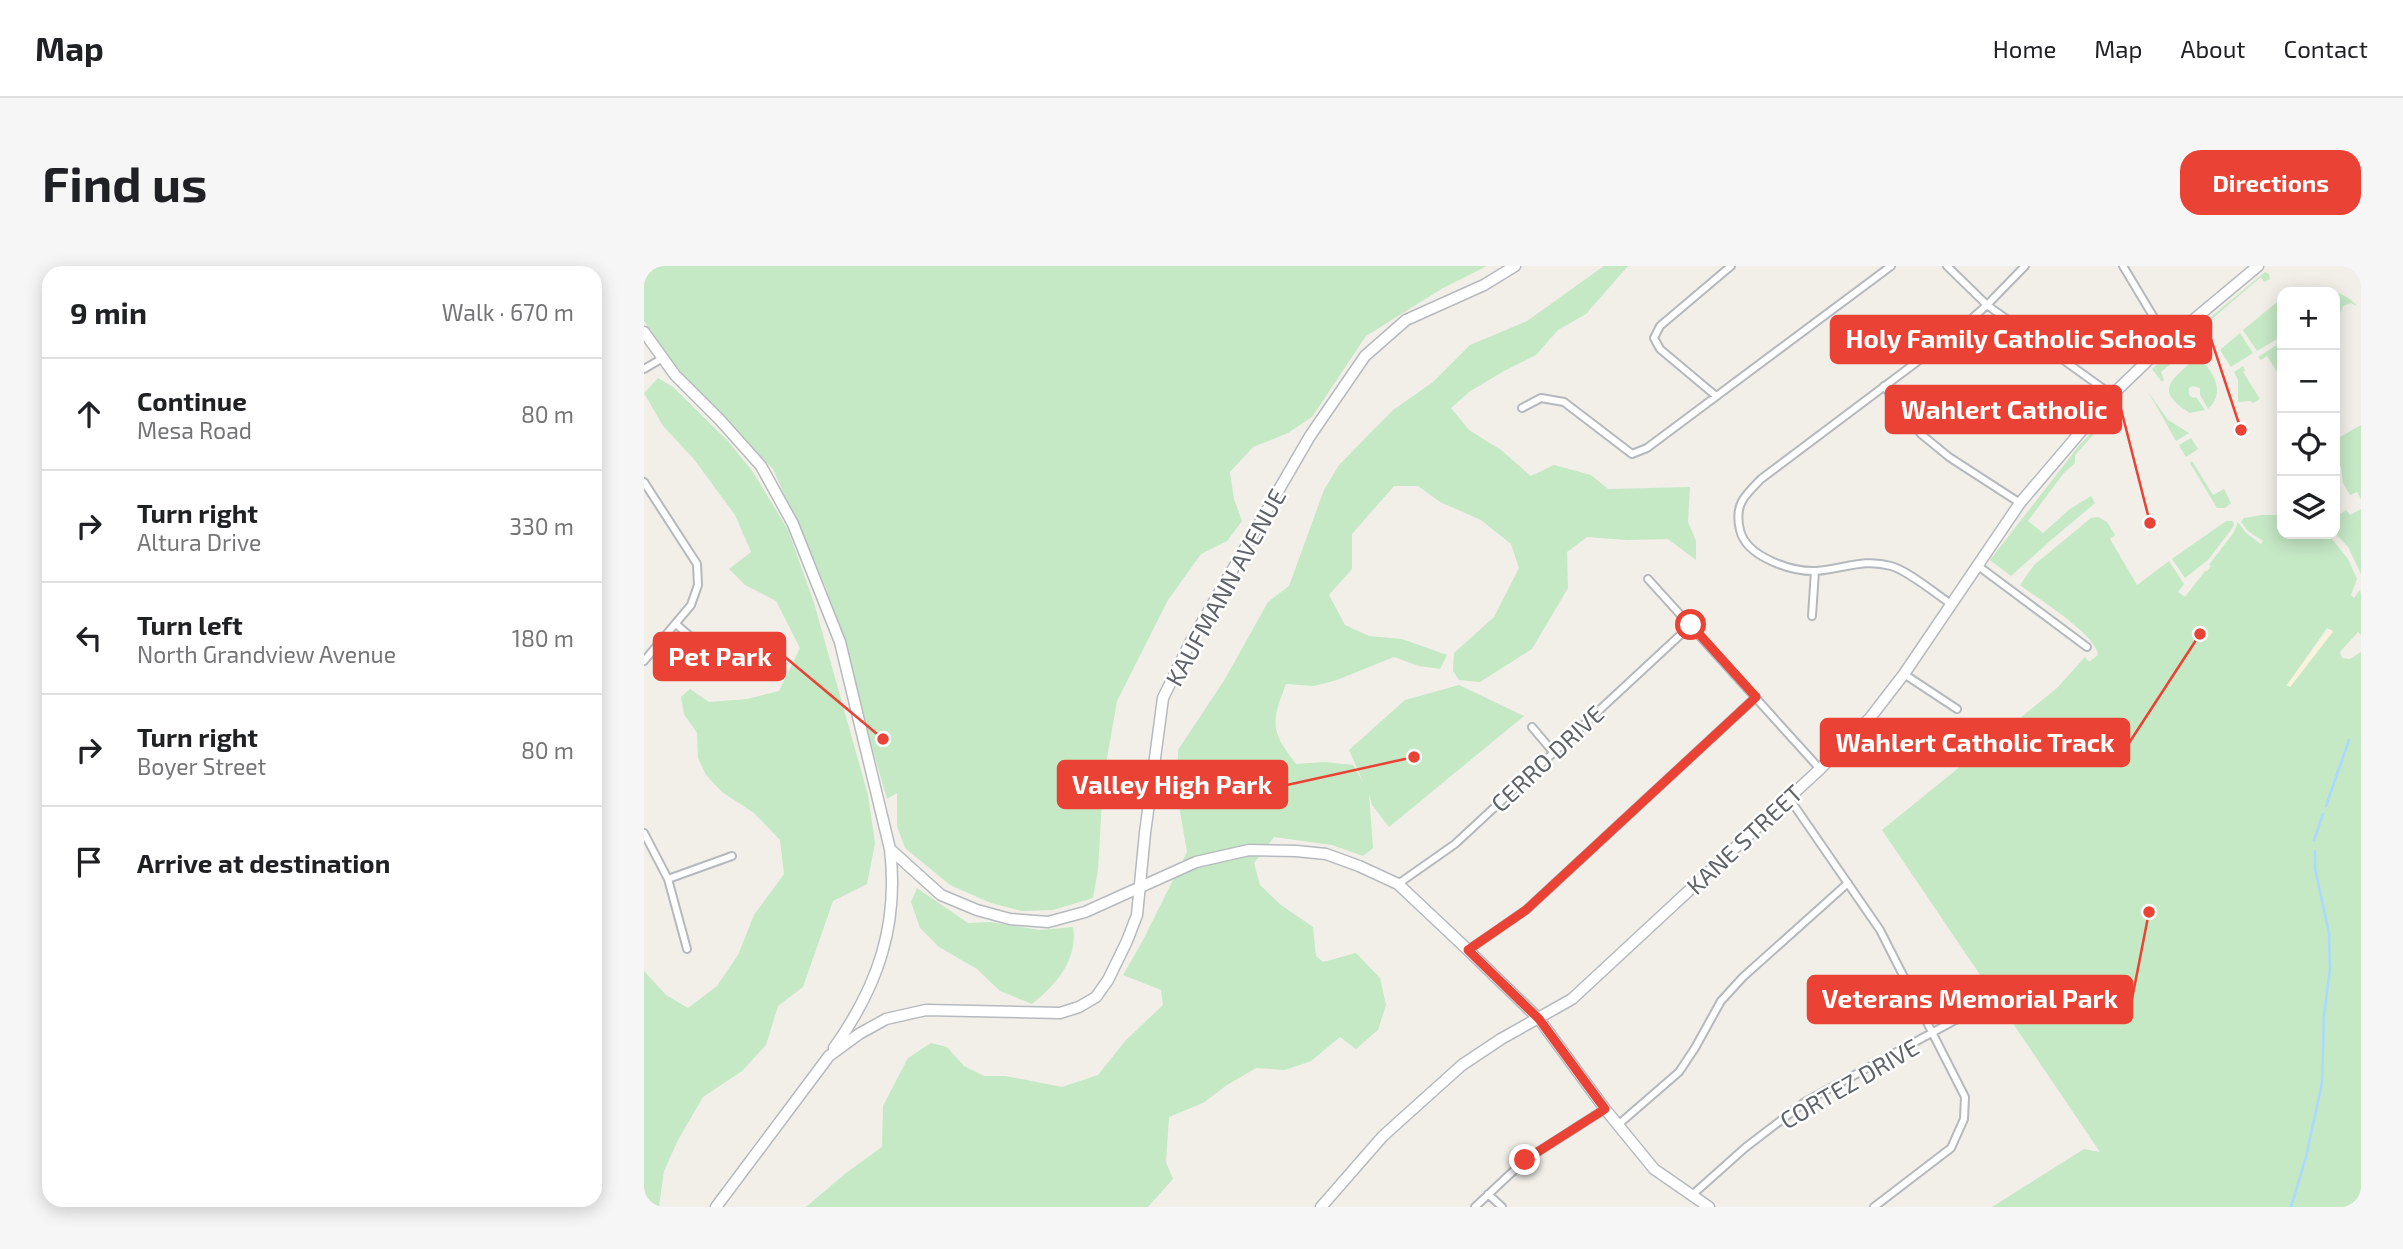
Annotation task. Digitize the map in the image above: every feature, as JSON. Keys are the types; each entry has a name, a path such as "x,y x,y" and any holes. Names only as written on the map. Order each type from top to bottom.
{"street":[{"name":"KAUFMANN AVENUE","path":"716,1207 829,1056 859,1034 887,1020 926,1010 1060,1013 1079,1007 1096,997 1117,960 1137,915 1163,698 1189,645 1310,436 1365,356 1406,320 1485,285 1515,266"},
{"path":"1716,396 1660,349 1654,338 1660,326 1731,266"},
{"path":"1522,408 1541,398 1564,402 1632,453 1647,449 1891,266"},
{"path":"1947,266 1987,305 2112,395"},
{"path":"1951,604 1895,566 1868,561 1815,571 1781,566 1756,553 1741,535 1737,516 1744,496 1761,480 1958,331 2025,266"},
{"path":"2123,266 2168,341"},
{"name":"KANE STREET","path":"1321,1207 1383,1136 1462,1065 1501,1039 1572,999 1820,769 1870,718 1904,674 2020,503 2112,395 2168,341 2258,266"},
{"path":"644,332 675,375 761,466 793,524 840,642 890,849 892,918 871,987 854,1020 829,1056"},
{"path":"644,369 663,358"},
{"path":"1884,386 1921,434 1949,457 2020,503"},
{"path":"644,482 697,564 698,585 691,605 644,661"},
{"path":"1977,565 2087,647"},
{"path":"1812,616 1815,571"},
{"path":"1648,579 1820,769"},
{"path":"676,624 698,644 716,647 746,640"},
{"name":"CERRO DRIVE","path":"1398,884 1455,844 1691,625"},
{"path":"1904,674 1957,709"},
{"path":"1468,950 1526,910 1756,697"},
{"path":"1532,727 1554,752"},
{"path":"1789,798 1880,930 1965,1097 1964,1119 1951,1148 1874,1207"},
{"path":"644,833 668,879 687,949"},
{"path":"890,849 941,895 977,911 1010,919 1048,922 1085,912 1196,862 1249,850 1296,850 1326,854 1398,884 1539,1019 1605,1109 1654,1169 1709,1207"},
{"path":"668,879 732,856"},
{"path":"1619,1124 1679,1072 1721,1001 1743,977 1848,883"},
{"name":"CORTEZ DRIVE","path":"1691,1196 1746,1147 1805,1102 1981,1006"},
{"path":"1475,1207 1525,1160 1605,1109"},
{"path":"1488,1194 1502,1207"}],"green space":[{"path":"644,266 1487,266 1443,288 1366,336 1312,417 1288,433 1253,447 1230,472 1234,499 1242,521 1227,541 1201,554 1168,600 1117,701 1103,781 1098,870 1093,898 1053,910 1022,911 991,903 950,885 905,848 897,826 897,793 887,799 827,590 773,469 679,370 644,321"},
{"path":"1604,266 1628,266 1586,314 1558,330 1536,355 1469,392 1451,408 1469,430 1501,450 1531,476 1554,465 1591,475 1608,489 1690,487 1688,522 1696,541 1696,560 1668,539 1587,537 1567,552 1568,588 1532,649 1480,682 1459,680 1453,671 1454,653 1494,617 1519,568 1511,544 1481,520 1440,502 1418,486 1394,486 1352,534 1352,569 1329,595 1345,625 1369,636 1402,639 1447,655 1440,669 1419,666 1394,657 1337,680 1314,686 1286,684 1278,708 1277,734 1296,764 1325,762 1353,765 1363,782 1349,750 1405,700 1459,685 1524,716 1389,827 1372,805 1369,794 1373,848 1363,856 1332,845 1274,837 1254,863 1260,885 1281,905 1313,927 1316,956 1323,962 1356,953 1380,978 1386,1005 1378,1030 1356,1049 1340,1037 1311,1061 1285,1070 1256,1068 1203,1103 1169,1117 1166,1162 1173,1179 1148,1207 806,1207 882,1147 883,1106 908,1058 931,1043 947,1047 964,1066 984,1076 1005,1076 1062,1087 1098,1075 1126,1040 1163,1005 1161,990 1123,975 1187,852 1177,794 1178,750 1225,679 1268,602 1289,586 1324,490 1339,465 1393,410 1433,382 1470,345 1527,321"},
{"path":"2265,272 2270,279 2264,282 2261,277 2206,324 2207,331 2202,333 2198,328 2200,326"},
{"path":"2340,294 2357,306 2351,303 2343,306 2340,314"},
{"path":"2277,302 2277,339 2257,351 2243,330"},
{"path":"2240,333 2253,353 2231,367 2220,350"},
{"path":"2187,337 2199,348 2195,349 2193,345 2161,372 2164,380 2162,382 2152,369"},
{"path":"2277,345 2277,372 2267,356 2261,360 2258,357"},
{"path":"2195,359 2202,360 2207,366 2217,390 2208,409 2200,395 2200,388 2189,388 2189,395 2196,397 2205,410 2190,413 2172,398 2169,392 2173,380"},
{"path":"2243,366 2243,372 2260,399 2253,403 2238,402 2238,380 2234,372"},
{"path":"658,378 673,387 727,440 753,472 788,530 814,603 868,795 875,843 867,884 833,901 803,987 778,1006 766,1045 742,1071 703,1097 664,1171 659,1207 644,1207 644,971 666,995 688,1008 717,986 738,955 754,915 784,874 780,840 754,813 722,792 706,775 698,758 697,733 684,714 681,697 690,689 709,702 747,699 779,691 800,648 776,601 745,585 729,569 751,552 735,515 693,458 663,426 644,393"},
{"path":"2149,393 2168,420 2189,433 2176,441"},
{"path":"2110,412 2111,415 2075,455 2075,463 2063,474 2028,521 2043,533 2070,509 2091,496 2095,503 2011,576 1990,560 2078,447"},
{"path":"2361,425 2361,499 2357,492 2350,495 2343,483 2340,437"},
{"path":"2191,438 2198,449 2186,457 2179,445"},
{"path":"2192,461 2213,495 2224,489 2231,503 2225,508 2217,508 2190,463"},
{"path":"2361,509 2361,574 2348,547 2340,538 2340,514 2346,510 2350,515"},
{"path":"2277,515 2277,539 2332,539 2348,559 2357,579 2351,595 2354,598 2360,590 2361,594 2361,635 2358,632 2340,652 2342,658 2350,659 2361,652 2361,1207 1992,1207 2084,1149 2100,1152 1882,830 2057,688 2085,657 2089,662 2098,655 2088,637 2077,627 2020,585 2034,565 2091,518 2098,517 2107,522 2115,535 2110,539 2137,585 2169,561 2184,584 2178,592 2185,597 2211,566 2209,565 2234,532 2238,522 2246,533 2261,544 2263,541 2248,531 2241,522 2244,518","holes":["2327,628 2333,632 2290,687 2287,685"]},
{"path":"2226,521 2233,521 2231,530 2208,560 2185,578 2172,559"},
{"path":"917,888 968,923 990,922 1040,930 1073,927 1074,939 1069,961 1057,980 1032,1004 1000,991 977,969 939,947 920,928 911,902"}],"sand":[{"path":"2329,629 2333,631 2290,687 2287,685"}],"waterway":[{"path":"2326,806 2349,740"},
{"path":"2314,840 2323,814"},
{"path":"2291,1207 2306,1157 2322,1083 2324,1016 2330,969 2329,933 2315,869 2315,851"}],"place":[{"name":"Holy Family Catholic Schools","path":"2241,430"},
{"name":"Wahlert Catholic","path":"2150,523"},
{"name":"Wahlert Catholic Track","path":"2200,634"},
{"name":"Pet Park","path":"883,739"},
{"name":"Valley High Park","path":"1414,757"},
{"name":"Veterans Memorial Park","path":"2149,912"}],"route":[{"path":"1525,1160 1605,1109 1539,1019 1468,950 1526,910 1756,697 1691,625"}]}
